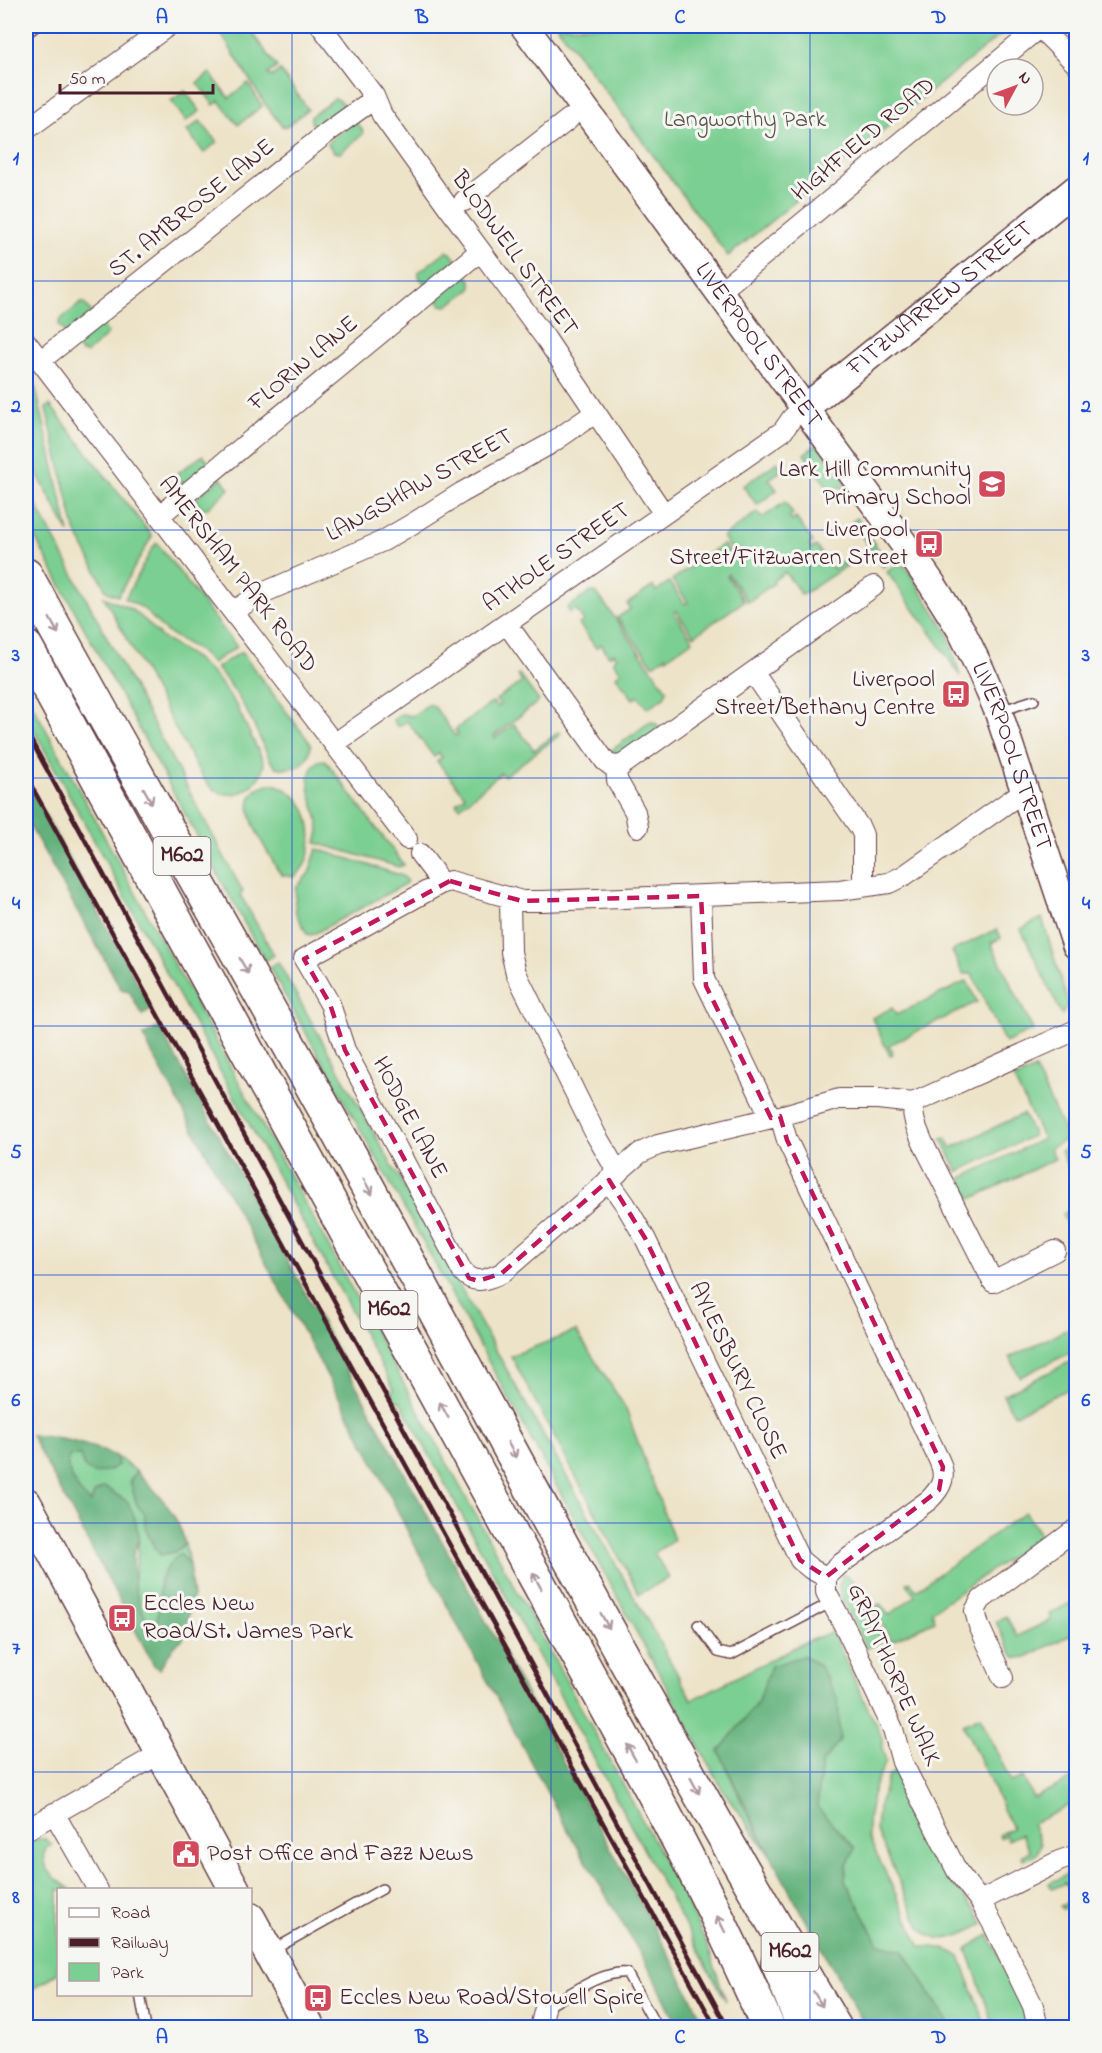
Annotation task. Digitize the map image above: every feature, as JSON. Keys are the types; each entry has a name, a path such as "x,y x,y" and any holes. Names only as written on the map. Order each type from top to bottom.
{"highway":[{"name":"M602","path":"26,574 115,737 346,1146 745,1877 835,2028"},
{"name":"M602","path":"26,647 658,1801 747,1977 768,2028"},
{"name":"M602","path":"745,1877 804,2028"}],"main road":[{"path":"28,1512 234,1888"},
{"path":"252,1922 310,2028"}],"street":[{"path":"26,130 168,26"},
{"name":"BLODWELL STREET","path":"321,26 374,96 382,115 546,339 664,514"},
{"name":"LIVERPOOL STREET","path":"524,26 805,408 932,584 961,630 998,711 1077,945"},
{"path":"1039,26 1077,64"},
{"name":"HIGHFIELD ROAD","path":"719,292 1039,26"},
{"name":"ST. AMBROSE LANE","path":"40,361 328,132 367,104 374,96"},
{"path":"464,201 569,119"},
{"name":"FITZWARREN STREET","path":"805,408 1077,189"},
{"name":"FLORIN LANE","path":"159,516 480,251"},
{"name":"AMERSHAM PARK ROAD","path":"26,342 407,839"},
{"name":"ATHOLE STREET","path":"334,744 783,431 792,418 805,408"},
{"name":"LANGSHAW STREET","path":"233,612 258,595 383,541 461,493 550,444 595,412"},
{"path":"507,624 605,761 621,766 874,586"},
{"path":"753,672 860,828 863,835 863,887"},
{"path":"616,766 617,780 634,812 638,827"},
{"path":"420,854 440,884 450,882 522,901 840,890 889,883 905,875 1024,791"},
{"name":"HODGE LANE","path":"440,884 304,959 330,1004 345,1050 462,1271 478,1281 502,1273 613,1176"},
{"path":"701,896 704,979 775,1117"},
{"name":"AYLESBURY CLOSE","path":"510,897 511,952 516,973 800,1560 826,1577"},
{"path":"613,1176 640,1153 658,1145 839,1099 878,1098 913,1103 1077,1030"},
{"path":"913,1103 913,1118 923,1143 993,1282 1055,1251"},
{"name":"GRAYTHORPE WALK","path":"775,1117 943,1467 944,1476 939,1490 929,1500 838,1565 826,1577 826,1592 893,1729 902,1762 957,1871 980,1901 1033,2006 1038,2028"},
{"path":"1003,1678 979,1626 975,1611 981,1600 1077,1529"},
{"path":"26,1830 161,1753"},
{"path":"54,1813 97,1888"},
{"path":"980,1901 1059,1861 1077,1855"}],"lane":[{"path":"26,34 36,26"},
{"path":"998,711 1034,700"},
{"path":"698,1625 718,1652 731,1655 832,1602"},
{"path":"269,1952 382,1889"},
{"path":"542,2018 601,1978 616,1972 627,1973 657,2028"},
{"path":"140,1996 146,2028"}],"highlighted area":[{"path":"450,881 522,901 701,896 706,986 771,1118 780,1116 787,1140 943,1467 939,1490 826,1577 800,1560 645,1238 609,1180 502,1273 478,1281 469,1278 345,1050 330,1004 304,959"}],"green space":[{"path":"222,26 247,26 277,67 268,74 271,77 280,70 308,109 286,127 282,126 265,104 218,29"},
{"name":"Langworthy Park","path":"557,26 1008,26 1010,27 728,256"},
{"path":"210,73 229,98 248,83 262,106 238,125 219,101 214,105 197,83"},
{"path":"185,91 200,111 186,121 171,101"},
{"path":"335,98 346,108 318,131 311,122 311,116"},
{"path":"200,121 217,142 204,153 187,131"},
{"path":"355,121 363,134 340,153 334,152 327,143"},
{"path":"446,251 451,253 456,260 427,286 419,277 419,272"},
{"path":"465,273 471,280 471,289 447,306 441,305 436,298"},
{"path":"84,303 92,313 66,334 59,325 60,320"},
{"path":"100,322 108,333 107,335 87,353 81,352 74,344"},
{"path":"26,373 35,385 69,533 26,453"},
{"path":"50,405 152,536 118,596 107,592 75,530 46,408"},
{"path":"817,444 846,482 844,490 840,486 832,493 804,454"},
{"path":"203,455 211,465 185,487 178,478 179,472"},
{"path":"777,462 782,470 769,479 777,490 757,505 743,486"},
{"path":"221,478 229,488 228,490 208,508 202,508 195,499"},
{"path":"26,486 243,892 240,894 274,955 265,961 26,521"},
{"path":"785,502 793,514 789,517 792,521 796,518 813,542 809,545 811,549 816,546 833,569 846,560 848,565 802,595 785,572 748,602 728,574 727,576 744,601 694,636 676,611 674,613 693,640 653,665 617,618 630,609 627,604 653,586 656,591 669,582 685,604 688,602 672,580 723,544 740,566 742,564 723,537 757,512 762,518"},
{"path":"857,518 888,563 883,567 852,522"},
{"path":"157,543 237,647 212,663 198,650 165,631 143,608 125,599"},
{"path":"897,565 905,566 948,633 960,676 887,572"},
{"path":"591,592 596,592 667,690 664,697 648,708 638,696 633,699 616,676 621,672 613,661 617,657 614,653 609,656 601,644 596,648 579,624 584,621 576,609 570,613 567,608"},
{"path":"104,597 131,609 162,638 195,658 217,678 236,705 264,763 262,772 252,786 228,794 220,793 208,784 197,768"},
{"path":"241,652 311,744 308,757 300,765 290,768 276,767 270,760 240,700 216,668"},
{"path":"519,674 539,701 494,736 495,738 514,724 534,750 559,732 560,735 504,776 501,773 460,807 456,803 465,796 437,761 442,757 439,753 434,757 407,721 398,727 393,720 402,714 412,716 429,704 434,706 455,736 458,734 455,730 493,702 497,707 500,705 496,700 522,682 517,675"},
{"path":"26,693 686,1900 709,1950 726,2001 400,1401 397,1402 391,1392 394,1389 26,716"},
{"path":"650,722 655,723 661,729 625,754 609,752"},
{"path":"325,760 404,865 399,867 316,843 319,829 310,794 309,777 318,761"},
{"path":"26,780 152,1010 142,1015 129,991 121,989 26,819"},
{"path":"274,784 295,796 306,811 309,821 309,853 306,863 293,877 282,875 277,869 257,833 249,807 251,796 259,788"},
{"path":"317,849 403,876 407,881 312,935 307,934 296,913 296,888 309,873"},
{"path":"1042,918 1068,1003 1062,1015 1021,929"},
{"path":"997,929 1001,938 991,943 1033,1030 1005,1043 972,974 963,974 952,951"},
{"path":"278,962 692,1700 801,1644 832,1632 882,1738 882,1749 886,1761 875,1785 868,1819 868,1836 921,1947 942,1948 960,1957 986,2027 951,2027 903,1950 879,1944 845,1880 847,1865 855,1848 816,1807 822,1763 840,1740 772,1666 758,1702 719,1751 743,1805 769,1854 723,1790 416,1229 269,967"},
{"path":"967,981 977,1002 889,1045 893,1054 890,1056 872,1018 892,1008 896,1015"},
{"path":"159,1027 670,1956 706,2027 674,2027 675,2020 654,1977 563,1822 412,1540 367,1449 143,1036"},
{"path":"1035,1069 1068,1139 1050,1148 1055,1159 971,1199 961,1178 1043,1139 1014,1079"},
{"path":"1023,1114 1034,1135 958,1172 942,1139 946,1138 951,1148"},
{"path":"1076,1143 1076,1184 1061,1151"},
{"path":"1076,1207 1076,1243 1062,1214"},
{"path":"1076,1325 1076,1350 1020,1377 1010,1357"},
{"path":"576,1331 625,1407 674,1540 654,1553 669,1578 639,1594 511,1356"},
{"path":"1076,1359 1076,1385 1014,1415 1003,1395"},
{"path":"31,1435 74,1442 116,1456 118,1465 95,1474 84,1467 80,1455 70,1456 67,1462 75,1485 91,1503 94,1493 104,1487 128,1502 135,1519 139,1540 133,1555 134,1584 139,1604 147,1620 157,1620 160,1584 171,1562 180,1554 189,1564 193,1597 183,1639 159,1669 154,1665"},
{"path":"80,1455 118,1465 116,1456 136,1471 130,1481 137,1505 145,1514 148,1536 160,1555 174,1552 185,1544 189,1564 180,1555 159,1579 160,1607 157,1621 147,1620 139,1604 134,1584 139,1540 79,1493 66,1462 70,1456"},
{"path":"136,1471 159,1495 178,1523 185,1544 174,1552 160,1555 149,1536 145,1525 145,1514 137,1505 130,1481"},
{"path":"1025,1512 1041,1536 932,1611 935,1621 891,1641 874,1607 880,1604 889,1615 915,1596 907,1583 910,1581 916,1590"},
{"path":"843,1574 854,1582 883,1641 866,1649 840,1594 839,1584"},
{"path":"1076,1600 1076,1632 1026,1657 1013,1656 996,1622 1006,1616 1017,1636 1051,1620 1049,1614"},
{"path":"803,1656 820,1666 838,1700 840,1740 822,1763 817,1807 855,1848 847,1865 845,1880 879,1944 903,1950 951,2027 866,2027 771,1856 719,1751 758,1702 771,1666"},
{"path":"980,1716 1011,1782 1023,1777 1033,1798 1076,1777 1076,1802 1032,1824 1041,1844 1037,1854 1023,1860 1021,1856 1030,1851 1021,1834 1008,1840 1006,1835 1000,1838 999,1835 1012,1828 963,1724"},
{"path":"896,1770 947,1876 984,1924 960,1936 943,1939 927,1934 920,1927 876,1830 878,1809 888,1777"},
{"path":"38,1839 46,1839 52,1845 46,1848 44,1855 47,1868 54,1877 69,1888 57,1888 57,1974 26,1993 26,1844"},
{"path":"1070,1873 1076,1875 1076,1914 1072,1905 1062,1909 1060,1906 1073,1900 1065,1883 1052,1889 1049,1883"},
{"path":"989,1935 1025,2010 1029,2027 994,2027 967,1949"}],"railway":[{"path":"26,731 728,2028"},
{"path":"26,776 716,2028"}],"place":[{"name":"Lark Hill Community Primary School","path":"992,484"},
{"name":"Liverpool Street/Fitzwarren Street","path":"929,544"},
{"name":"Liverpool Street/Bethany Centre","path":"956,694"},
{"name":"Eccles New Road/St. James Park","path":"122,1618"},
{"name":"Post Office and Fazz News","path":"186,1854"},
{"name":"Eccles New Road/Stowell Spire","path":"318,1998"}]}
